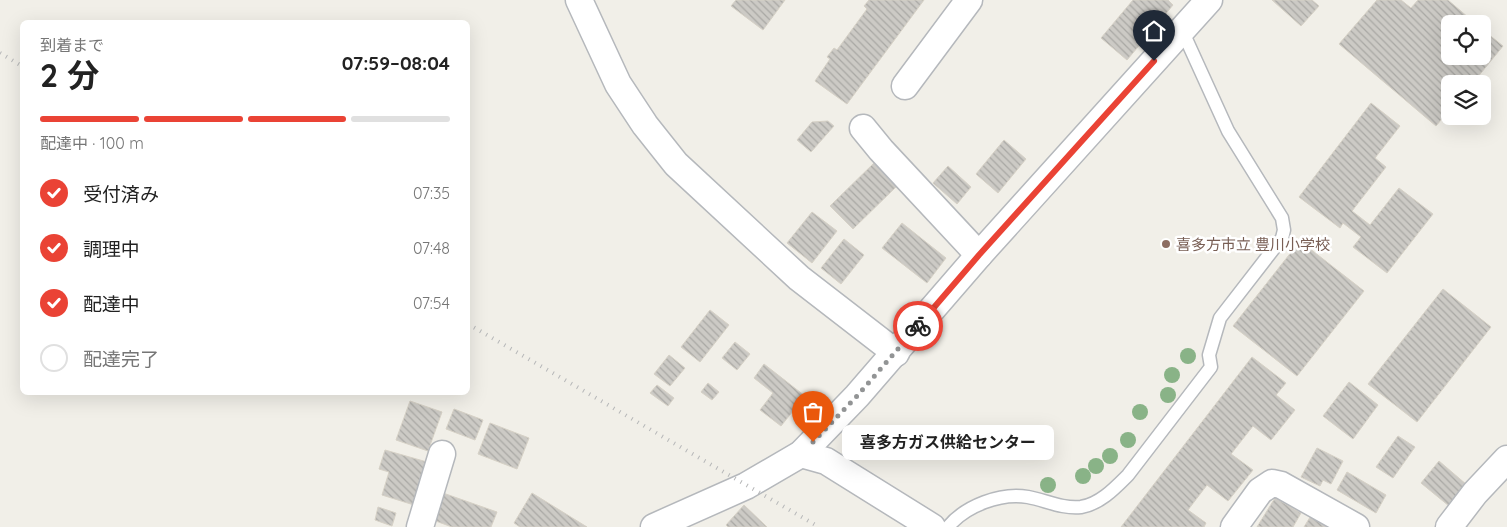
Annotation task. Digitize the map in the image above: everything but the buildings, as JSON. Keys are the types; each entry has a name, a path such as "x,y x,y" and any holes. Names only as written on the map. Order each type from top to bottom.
{"street":[{"path":"579,0 618,84 645,125 676,164 799,278 896,352"},
{"path":"905,86 969,0"},
{"path":"654,527 746,486 802,454 857,396 979,255 1182,30 1200,3"},
{"path":"863,128 880,150 979,255"},
{"path":"420,527 442,454"},
{"path":"802,454 826,461 932,527"},
{"path":"1449,527 1475,493 1507,458"},
{"path":"1234,527 1260,491 1272,483 1281,485 1356,527"}],"lane":[{"path":"948,527 954,520 973,507 992,500 1014,495 1029,497 1060,506 1081,506 1102,498 1115,487 1128,475 1211,367 1209,355 1220,318 1282,238 1284,230 1282,218 1228,131 1182,30"}],"railway":[{"path":"0,53 20,65"},
{"path":"470,325 819,527"}],"way so far":[{"path":"813,442 857,396 918,326"}],"place":[{"name":"喜多方市立 豊川小学校","path":"1166,244"},
{"name":"喜多方ガス供給センター","path":"813,442"}],"route":[{"path":"918,326 979,255 1154,61"}]}
